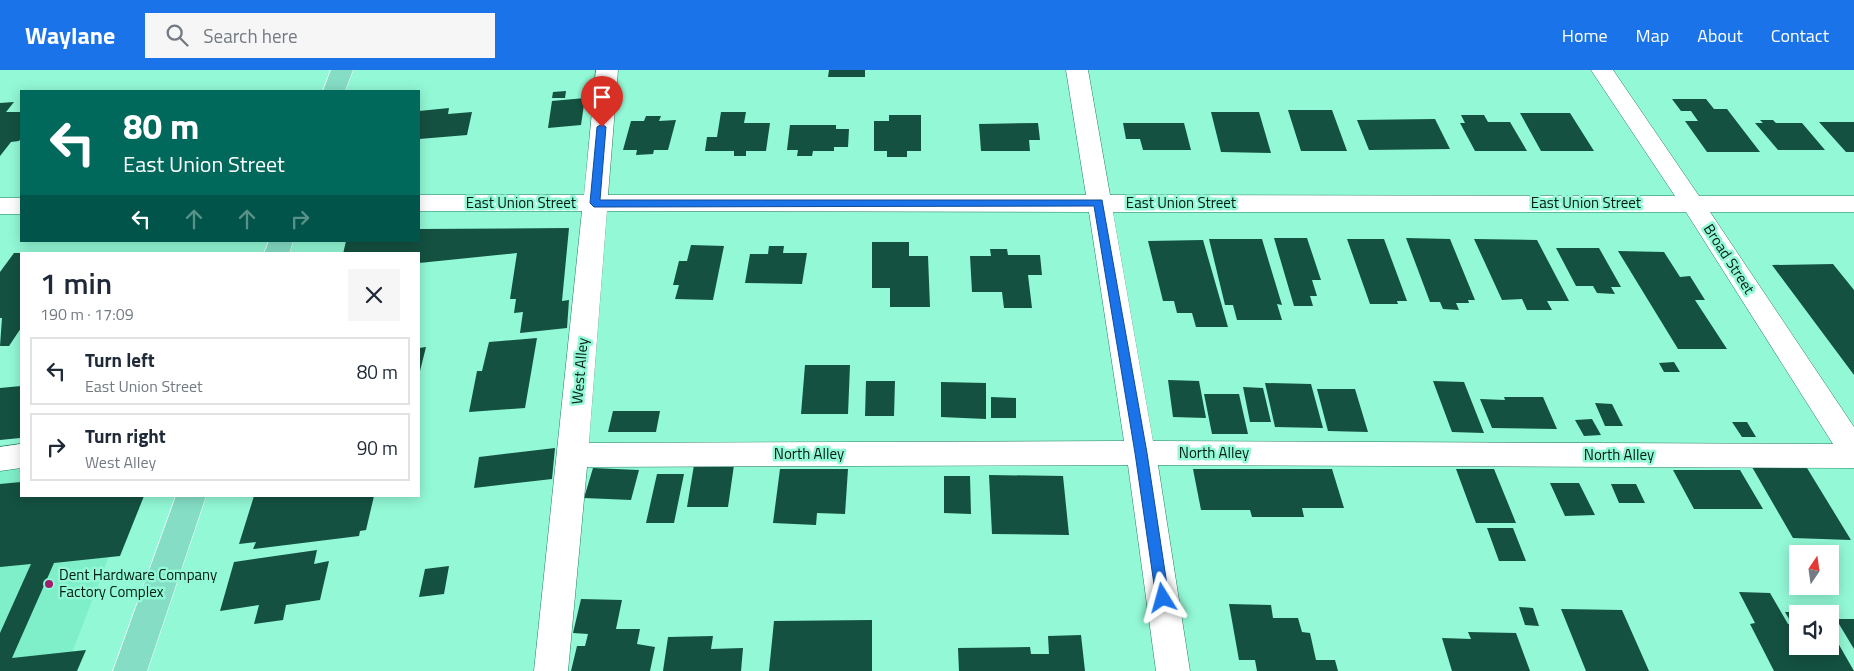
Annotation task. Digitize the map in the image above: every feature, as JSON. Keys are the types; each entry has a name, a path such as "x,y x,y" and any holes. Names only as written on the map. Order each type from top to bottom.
{"main road":[{"path":"334,90 342,70"},
{"path":"130,671 191,497"}],"street":[{"name":"West Alley","path":"551,671 573,455 607,70"},
{"path":"1077,70 1141,453 1173,671"},
{"name":"Broad Street","path":"1602,70 1692,203 1854,451"},
{"name":"East Union Street","path":"420,204 1099,202 1854,204"},
{"path":"0,206 20,206"},
{"name":"North Alley","path":"573,455 1141,453 1854,456"},
{"path":"0,459 20,456"}],"shaded area":[{"name":"Dent Hardware Company Factory Complex","path":"20,448 20,497 132,497 65,671 0,671 0,450"}],"building":[{"path":"829,70 865,70 865,77 828,77"},
{"path":"566,91 565,98 552,98 553,92"},
{"path":"585,98 581,125 548,128 552,101"},
{"path":"1672,99 1706,99 1714,109 1727,109 1760,152 1707,152 1685,121 1698,121 1691,111 1681,111"},
{"path":"14,102 6,112 20,112 20,140 11,142 0,156 0,103"},
{"path":"449,108 448,114 472,112 467,135 420,139 420,111"},
{"path":"1288,110 1332,110 1347,151 1301,151"},
{"path":"721,112 746,112 744,123 770,123 766,151 746,151 746,156 734,156 734,151 705,151 707,137 717,137"},
{"path":"1211,112 1259,112 1271,153 1221,152"},
{"path":"1520,113 1570,113 1594,151 1541,151"},
{"path":"889,115 921,115 921,151 907,151 907,157 887,157 887,151 874,151 874,121 889,121"},
{"path":"1461,115 1484,115 1488,122 1510,122 1527,151 1475,151 1460,123 1465,123"},
{"path":"646,116 661,116 659,121 676,120 668,150 654,150 653,154 636,155 637,150 623,150 631,121 644,121"},
{"path":"1435,119 1450,149 1369,150 1357,120"},
{"path":"1760,120 1773,120 1776,123 1802,123 1825,150 1778,150 1755,123 1763,123"},
{"path":"1819,122 1854,122 1854,152 1846,152"},
{"path":"1038,123 1040,140 1029,140 1030,151 981,151 979,124"},
{"path":"1123,123 1184,123 1191,150 1143,150 1140,139 1126,139"},
{"path":"790,125 836,125 836,129 849,129 848,147 834,147 834,151 813,151 812,156 797,156 798,150 787,150"},
{"path":"569,228 562,301 569,300 567,328 520,333 523,312 514,313 516,299 510,299 517,253 420,263 420,252 343,252 346,242 420,242 420,229"},
{"path":"1274,238 1307,238 1321,280 1312,280 1317,296 1310,296 1313,306 1294,306"},
{"path":"1406,238 1450,239 1475,300 1468,300 1469,303 1456,303 1459,310 1443,309 1440,302 1430,302"},
{"path":"1209,239 1262,239 1282,305 1277,304 1282,320 1237,320 1233,305 1225,305"},
{"path":"1347,239 1384,239 1407,301 1397,301 1398,304 1370,304"},
{"path":"1474,239 1537,240 1569,301 1547,301 1552,310 1527,310 1522,299 1502,300"},
{"path":"1203,240 1228,327 1196,327 1192,313 1177,313 1174,301 1163,301 1148,241"},
{"path":"872,242 909,242 909,256 928,256 930,307 890,307 890,288 872,288"},
{"path":"691,245 724,246 713,300 675,299 679,285 673,285 679,261 687,261"},
{"path":"769,246 784,246 783,253 807,253 802,284 745,283 750,254 768,254"},
{"path":"1556,248 1599,248 1621,287 1611,287 1615,294 1597,293 1593,286 1576,286"},
{"path":"990,249 1007,249 1008,255 1040,255 1042,275 1028,275 1032,308 1004,308 1002,292 972,292 970,256 991,256"},
{"path":"1618,251 1664,252 1680,277 1690,276 1705,300 1695,300 1727,349 1678,349"},
{"path":"14,253 20,253 20,330 9,346 0,346 2,318 0,318 0,272"},
{"path":"1833,264 1854,290 1854,375 1772,265"},
{"path":"537,338 525,408 469,412 477,371 482,371 489,342"},
{"path":"426,347 420,371 420,348"},
{"path":"1674,362 1680,372 1664,372 1659,363"},
{"path":"805,365 850,365 848,414 801,414"},
{"path":"1168,380 1199,381 1206,418 1173,417"},
{"path":"866,381 895,381 894,416 865,416"},
{"path":"1433,381 1464,382 1484,433 1452,432"},
{"path":"941,382 986,383 986,419 941,417"},
{"path":"1265,383 1311,384 1323,428 1275,427"},
{"path":"20,386 20,438 0,440 0,388"},
{"path":"1243,387 1263,388 1271,422 1250,422"},
{"path":"1317,389 1355,389 1368,432 1328,431"},
{"path":"1204,394 1239,394 1248,434 1212,434"},
{"path":"991,397 1016,398 1016,418 991,418"},
{"path":"1504,397 1543,397 1557,429 1492,428 1480,399 1505,400"},
{"path":"1595,403 1612,404 1623,426 1605,426"},
{"path":"613,411 660,411 656,432 608,432"},
{"path":"1592,419 1601,435 1584,436 1575,420"},
{"path":"1732,422 1747,422 1756,437 1742,437"},
{"path":"555,448 552,479 474,488 479,457"},
{"path":"694,465 734,465 728,507 687,507"},
{"path":"1752,467 1807,468 1851,540 1793,538"},
{"path":"593,468 639,470 631,500 584,498"},
{"path":"780,469 848,469 845,514 817,513 816,525 773,523"},
{"path":"1193,469 1332,469 1344,508 1302,508 1304,517 1252,517 1250,510 1201,510"},
{"path":"1456,469 1494,469 1516,523 1476,523"},
{"path":"1673,470 1740,470 1763,509 1694,509"},
{"path":"657,474 684,474 674,523 646,523"},
{"path":"989,475 1063,476 1069,535 992,534"},
{"path":"944,476 970,476 971,514 944,513"},
{"name":"Dent Hardware Company Factory Complex","path":"20,482 20,497 144,497 120,556 54,563 12,658 86,650 77,671 0,671 0,633 31,564 0,567 0,484"},
{"path":"1550,483 1579,483 1595,515 1565,516"},
{"path":"1611,484 1636,484 1645,503 1619,503"},
{"path":"254,497 374,497 366,530 360,531 359,536 253,549 256,542 239,544"},
{"path":"1487,528 1513,528 1526,561 1499,561"},
{"path":"317,550 314,564 329,561 320,600 286,605 283,620 254,624 259,605 220,611 234,562"},
{"path":"449,566 444,594 419,597 425,569"},
{"path":"1739,592 1770,593 1789,624 1789,655 1839,655 1839,645 1854,671 1774,671 1750,624 1755,623"},
{"path":"581,599 622,600 616,629 640,629 637,644 655,647 650,671 571,671 577,646 585,646 588,634 573,633"},
{"path":"1229,604 1271,605 1273,618 1298,618 1302,632 1310,633 1316,660 1335,660 1338,671 1257,671 1255,660 1239,660"},
{"path":"1519,607 1533,608 1539,626 1525,625"},
{"path":"1561,609 1622,610 1649,671 1586,671"},
{"path":"1839,619 1854,619 1854,649 1839,624"},
{"path":"872,620 872,671 769,671 774,621"},
{"path":"1468,632 1516,633 1530,671 1452,671 1442,638 1471,639"},
{"path":"1081,635 1085,671 959,671 958,648 1030,647 1031,654 1049,654 1048,636"},
{"path":"713,636 711,649 743,648 741,671 663,671 668,637"}],"place":[{"name":"Dent Hardware Company Factory Complex","path":"49,584"}],"route":[{"path":"602,127 594,203 1099,202 1163,598"}]}
